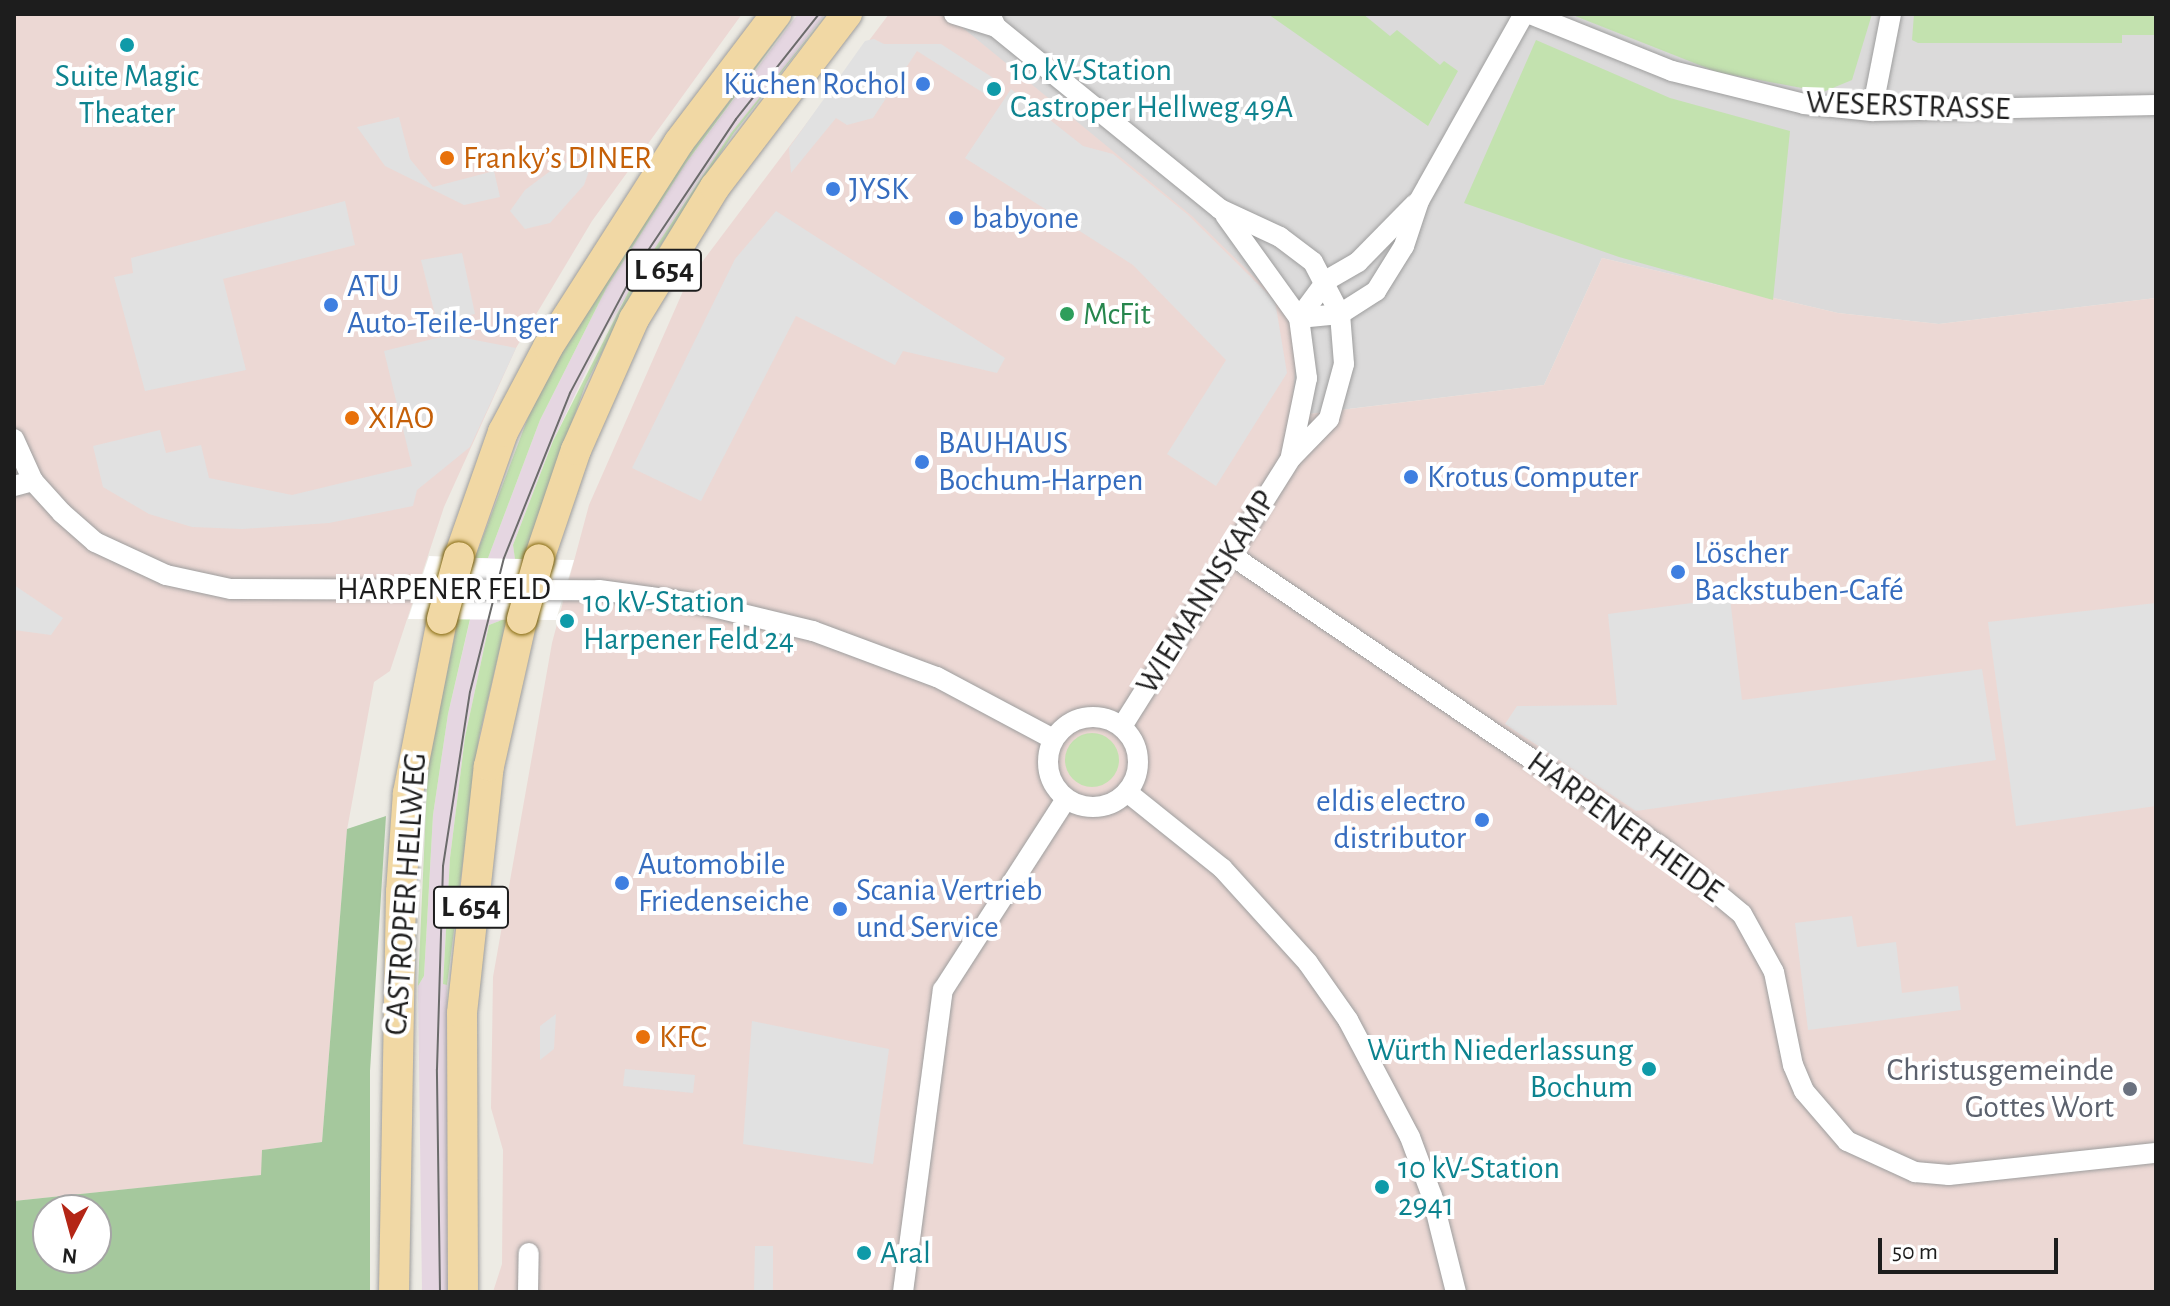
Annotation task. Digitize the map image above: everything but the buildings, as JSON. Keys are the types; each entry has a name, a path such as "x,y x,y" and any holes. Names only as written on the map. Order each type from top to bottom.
{"main road":[{"name":"CASTROPER HELLWEG","path":"394,1292 395,1009 408,793 442,619 459,557 503,432 548,347 679,142 776,14"},
{"name":"CASTROPER HELLWEG","path":"463,1292 462,1013 489,766 522,619 539,559 576,450 634,319 715,187 847,14"}],"street":[{"path":"954,14 993,21 1220,209 1299,318"},
{"name":"WESERSTRASSE","path":"1419,201 1527,14 1725,87 1804,104 1872,111 2156,105"},
{"path":"1872,111 1891,14"},
{"path":"1299,318 1327,280 1358,262 1419,201"},
{"path":"1299,318 1340,314 1376,291 1404,246 1419,201"},
{"path":"1220,209 1280,237 1313,262 1327,280 1340,314"},
{"name":"WIEMANNSKAMP","path":"1122,726 1291,458 1329,419 1341,389 1340,314"},
{"name":"WIEMANNSKAMP","path":"1291,458 1307,378 1299,318"},
{"name":"HARPENER FELD","path":"14,439 24,484 95,542 129,561 199,584 231,589 599,590 701,604 813,631 937,677 1053,739"},
{"name":"HARPENER HEIDE","path":"1231,555 1661,847 1742,914 1774,972 1793,1065 1804,1091 1847,1141 1892,1164 1949,1175 2156,1153"},
{"path":"1096,716 1122,726 1137,751 1138,769 1127,792 1104,806 1084,807 1066,799 1050,780 1047,758 1053,739 1080,718 1096,716"},
{"path":"1127,792 1222,868 1308,963 1348,1020 1410,1137 1432,1196 1456,1292"},
{"path":"903,1292 943,990 1066,799"},
{"path":"528,1292 529,1253"}],"shaded area":[{"path":"14,14 742,14 592,221 516,348 444,507 390,671 374,682 347,830 322,1142 263,1150 262,1175 81,1194 32,1194 32,1199 14,1201"},
{"path":"798,14 825,14 698,180 606,329 553,441 513,545 515,558 523,559 507,618 489,625 465,737 450,858 443,983 447,985 448,1292 422,1292 418,986 424,976 433,815 448,714 470,620 458,619 475,558 488,558 540,420 607,287 686,163"},
{"path":"889,14 946,14 1192,216 1287,309 1297,343 1292,416 1544,385 1602,258 1838,313 1939,324 2156,298 2156,1292 493,1292 502,1264 503,1150 491,1108 493,977 552,643 589,505 687,282"},
{"path":"946,14 2156,14 2156,298 1939,324 1838,313 1602,258 1544,385 1291,416"},
{"path":"874,39 884,44 941,44 1004,85 993,99 917,51 873,118 847,125 836,118 791,173 789,148 865,41"},
{"path":"1011,89 1083,146 1113,154 1187,214 1275,301 1287,373 1216,486 1167,454 1226,360 1133,265 965,158"},
{"path":"399,117 410,159 433,187 494,171 500,197 464,205 385,166 357,127"},
{"path":"579,159 590,168 584,185 550,223 525,229 510,211 525,190 557,166"},
{"path":"345,201 355,245 223,279 246,370 145,391 114,277 133,273 131,258"},
{"path":"776,211 1005,358 997,373 903,351 895,365 796,316 701,501 632,468 735,259"},
{"path":"462,253 475,314 437,322 421,260"},
{"path":"449,335 516,348 470,447 417,490 413,506 329,523 242,529 192,527 149,514 103,487 93,446 160,430 166,453 201,445 209,478 292,495 412,466 384,351"},
{"path":"14,585 63,618 51,635 14,630"},
{"path":"1730,598 1742,700 1982,669 1996,760 1636,811 1505,724 1517,706 1617,705 1608,614"},
{"path":"2156,603 2156,806 2016,826 1988,622"},
{"path":"1852,916 1857,947 1896,942 1902,993 1958,986 1961,1010 1808,1030 1795,923"},
{"path":"556,1014 554,1049 540,1060 540,1026"},
{"path":"752,1021 889,1049 873,1164 743,1144"},
{"path":"625,1069 695,1075 693,1093 623,1086"},
{"path":"755,1246 773,1246 773,1292 754,1292"}],"green space":[{"path":"796,14 686,163 607,287 540,420 488,558 475,558 529,415 564,348 682,163"},
{"path":"827,14 733,134 639,279 585,386 523,559 515,559 513,545 553,441 636,277 731,133"},
{"path":"1268,14 1363,14 1390,36 1397,30 1440,65 1444,61 1458,71 1428,126"},
{"path":"1570,14 1872,14 1852,80 1823,92 1717,72"},
{"path":"1914,14 2156,14 2156,35 2122,35 2122,43 1918,43 1912,40"},
{"path":"1536,40 1670,98 1790,131 1773,300 1619,257 1464,203"},
{"path":"507,618 479,737 447,985 443,984 450,858 465,737 489,625"},
{"path":"458,619 470,619 448,714 433,815 424,976 418,986 428,763"},
{"path":"1092,733 1111,741 1119,760 1111,779 1092,787 1073,779 1065,760 1073,741"},
{"path":"386,816 370,1071 370,1292 14,1292 14,1201 32,1199 32,1274 112,1274 112,1194 80,1194 261,1175 262,1150 322,1142 347,829"}],"pier":[{"path":"429,556 574,560 556,620 408,619"}],"tram line":[{"path":"440,1292 437,1069 443,866 470,692 504,558 570,393 637,267 736,119 819,14"}],"place":[{"name":"Suite Magic Theater","path":"127,45"},
{"name":"Küchen Rochol","path":"923,84"},
{"name":"10 kV-Station Castroper Hellweg 49A","path":"994,89"},
{"name":"Franky’s DINER","path":"447,158"},
{"name":"JYSK","path":"833,189"},
{"name":"babyone","path":"956,218"},
{"name":"ATU Auto-Teile-Unger","path":"331,305"},
{"name":"McFit","path":"1067,314"},
{"name":"XIAO","path":"352,418"},
{"name":"BAUHAUS Bochum-Harpen","path":"922,462"},
{"name":"Krotus Computer","path":"1411,477"},
{"name":"Löscher Backstuben-Café","path":"1678,572"},
{"name":"10 kV-Station Harpener Feld 24","path":"567,621"},
{"name":"eldis electro distributor","path":"1482,820"},
{"name":"Automobile Friedenseiche","path":"622,883"},
{"name":"Scania Vertrieb und Service","path":"840,909"},
{"name":"KFC","path":"643,1037"},
{"name":"Würth Niederlassung Bochum","path":"1649,1069"},
{"name":"Christusgemeinde Gottes Wort","path":"2130,1089"},
{"name":"10 kV-Station 2941","path":"1382,1187"},
{"name":"Aral","path":"864,1253"}]}
